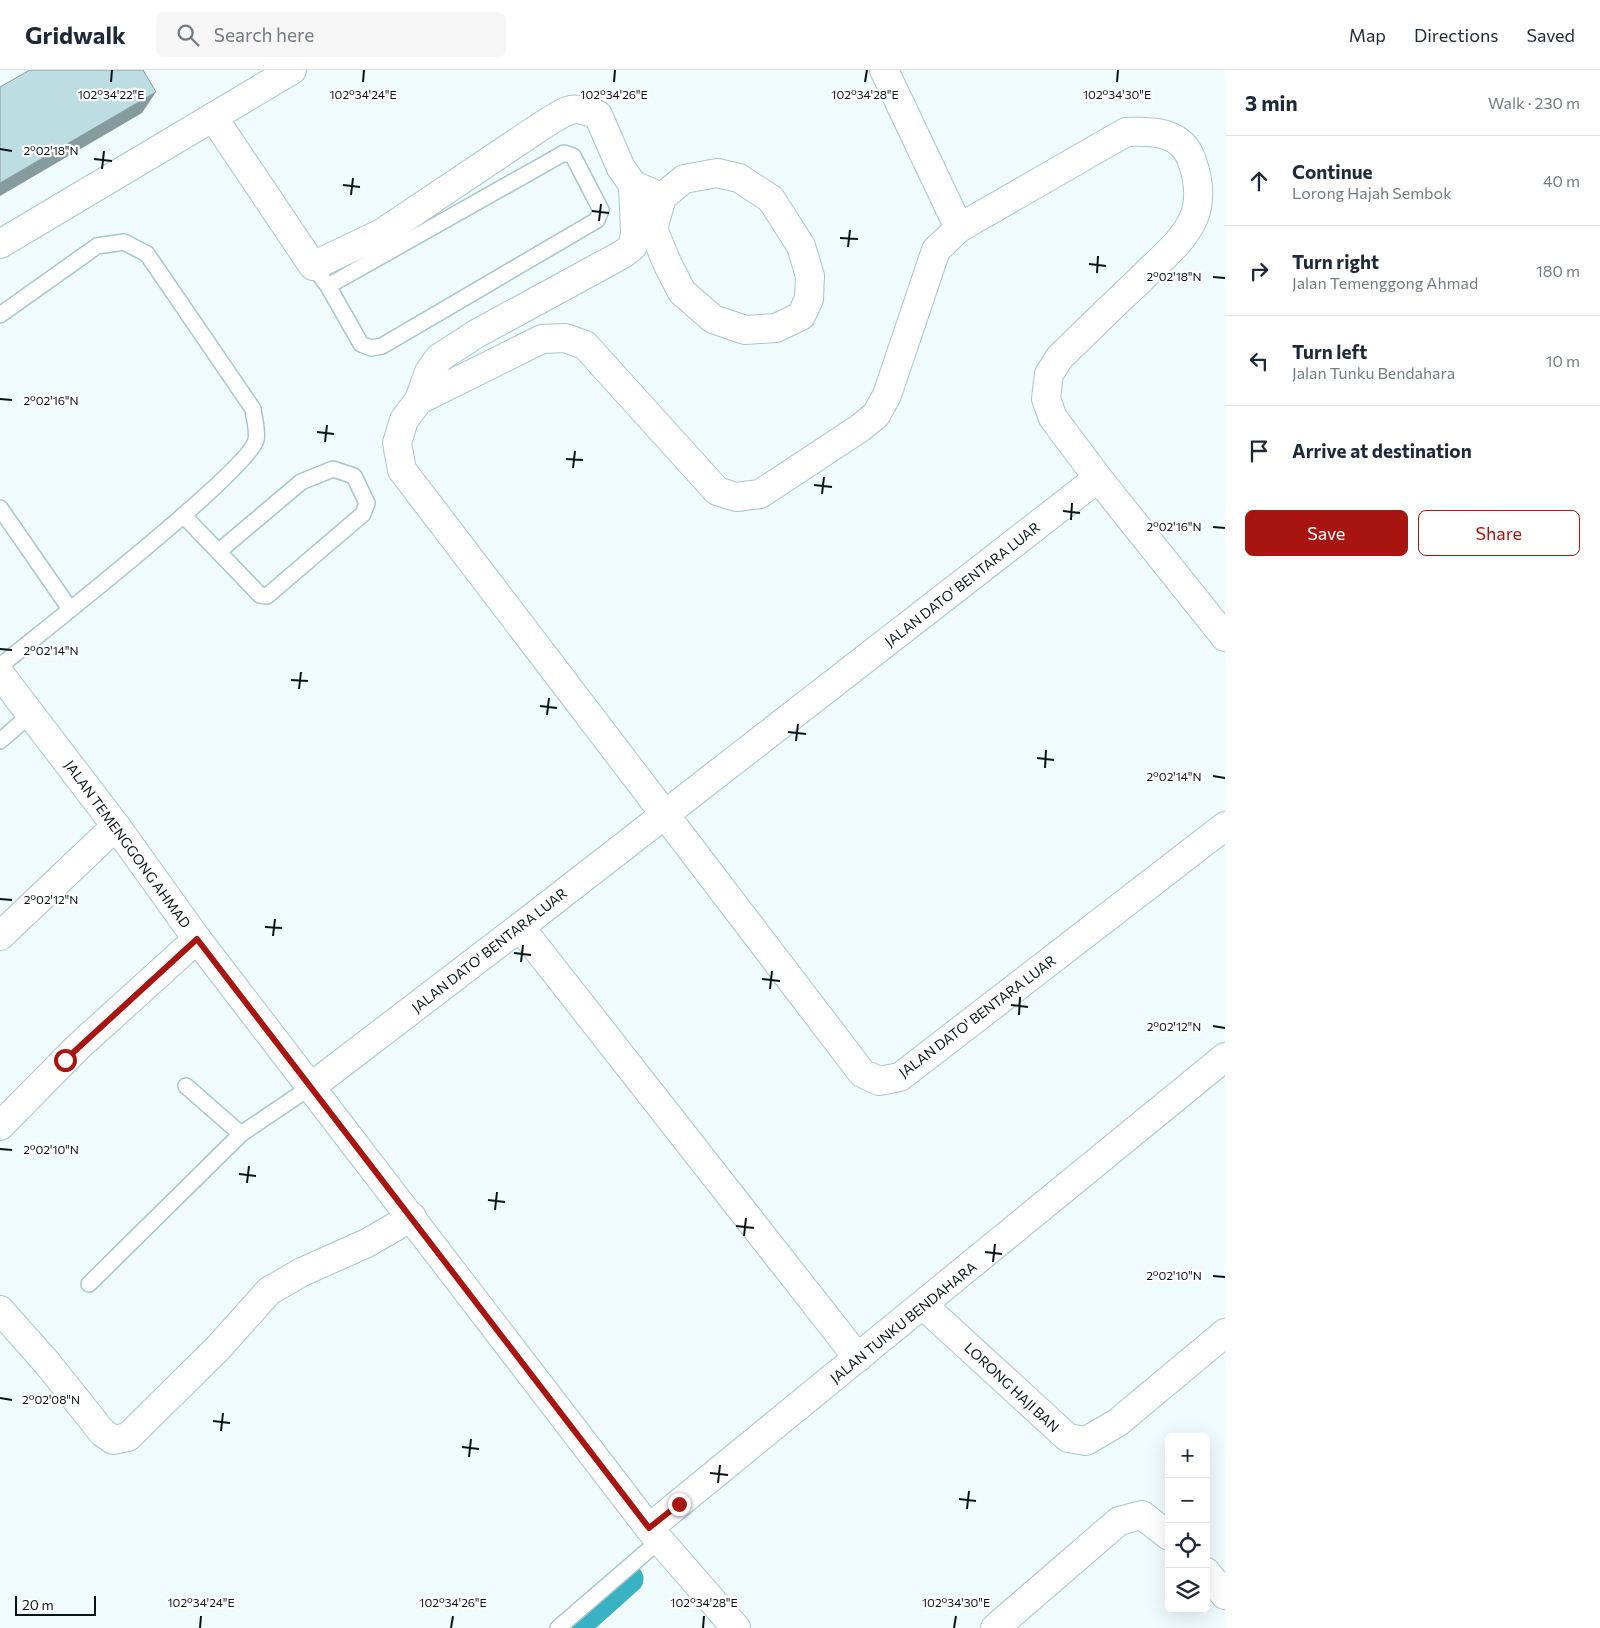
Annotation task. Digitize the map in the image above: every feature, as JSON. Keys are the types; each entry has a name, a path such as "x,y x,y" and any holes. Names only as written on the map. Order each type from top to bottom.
{"street":[{"path":"0,244 292,70"},
{"path":"884,70 959,228"},
{"path":"213,117 320,276 570,108 582,108 598,115 621,168 634,185 662,198"},
{"path":"419,400 542,339 565,338 585,344 717,492 736,497 760,494 860,428 876,415 887,395 936,250 959,228 1126,132 1150,131 1173,136 1189,151 1196,173 1198,194 1194,217 1176,244 1060,357 1049,374 1046,399 1053,418 1098,478 1225,637"},
{"path":"717,174 739,178 771,199 801,246 810,276 809,299 801,316 776,328 745,330 714,319 682,292 653,229 662,198 684,179 717,174"},
{"path":"634,185 635,232 632,246 623,254 476,334 439,358 429,372 419,400 404,420 397,443 402,470 665,813"},
{"name":"JALAN DATO' BENTARA LUAR","path":"312,1086 1098,478"},
{"name":"JALAN TEMENGGONG AHMAD","path":"0,674 116,826 197,939 655,1534 736,1628"},
{"name":"JALAN DATO' BENTARA LUAR","path":"665,813 862,1072 879,1082 900,1077 1225,826"},
{"path":"0,936 116,826"},
{"path":"520,927 858,1358"},
{"path":"0,1126 78,1047 197,939"},
{"name":"JALAN TUNKU BENDAHARA","path":"655,1534 858,1358 924,1306 1225,1057"},
{"path":"0,1310 48,1364 102,1432 113,1440 128,1437 219,1347 269,1291 302,1272 367,1243 412,1217"},
{"name":"LORONG HAJI BAN","path":"924,1306 1068,1438 1086,1441 1117,1424 1225,1333"},
{"path":"995,1628 1119,1521 1142,1515 1165,1533"},
{"path":"1210,1577 1225,1595"}],"lane":[{"path":"564,153 573,156 601,210 597,220 382,346 371,348 361,344 320,276 564,153"},
{"path":"0,315 97,246 124,242 147,254 253,410 256,440 244,459 183,515 0,666"},
{"path":"183,515 218,552 260,596 267,596 363,514 368,503 354,476 333,469 301,482 218,552"},
{"path":"0,508 70,609"},
{"path":"0,741 31,714"},
{"path":"186,1086 241,1134"},
{"path":"89,1284 241,1134 312,1086"},
{"path":"558,1628 655,1534"}],"building":[{"path":"30,70 143,70 156,92 0,183 0,87"}],"waterway":[{"path":"574,1628 629,1579"}],"route":[{"path":"65,1060 197,939 312,1086 649,1528 679,1504"}]}
